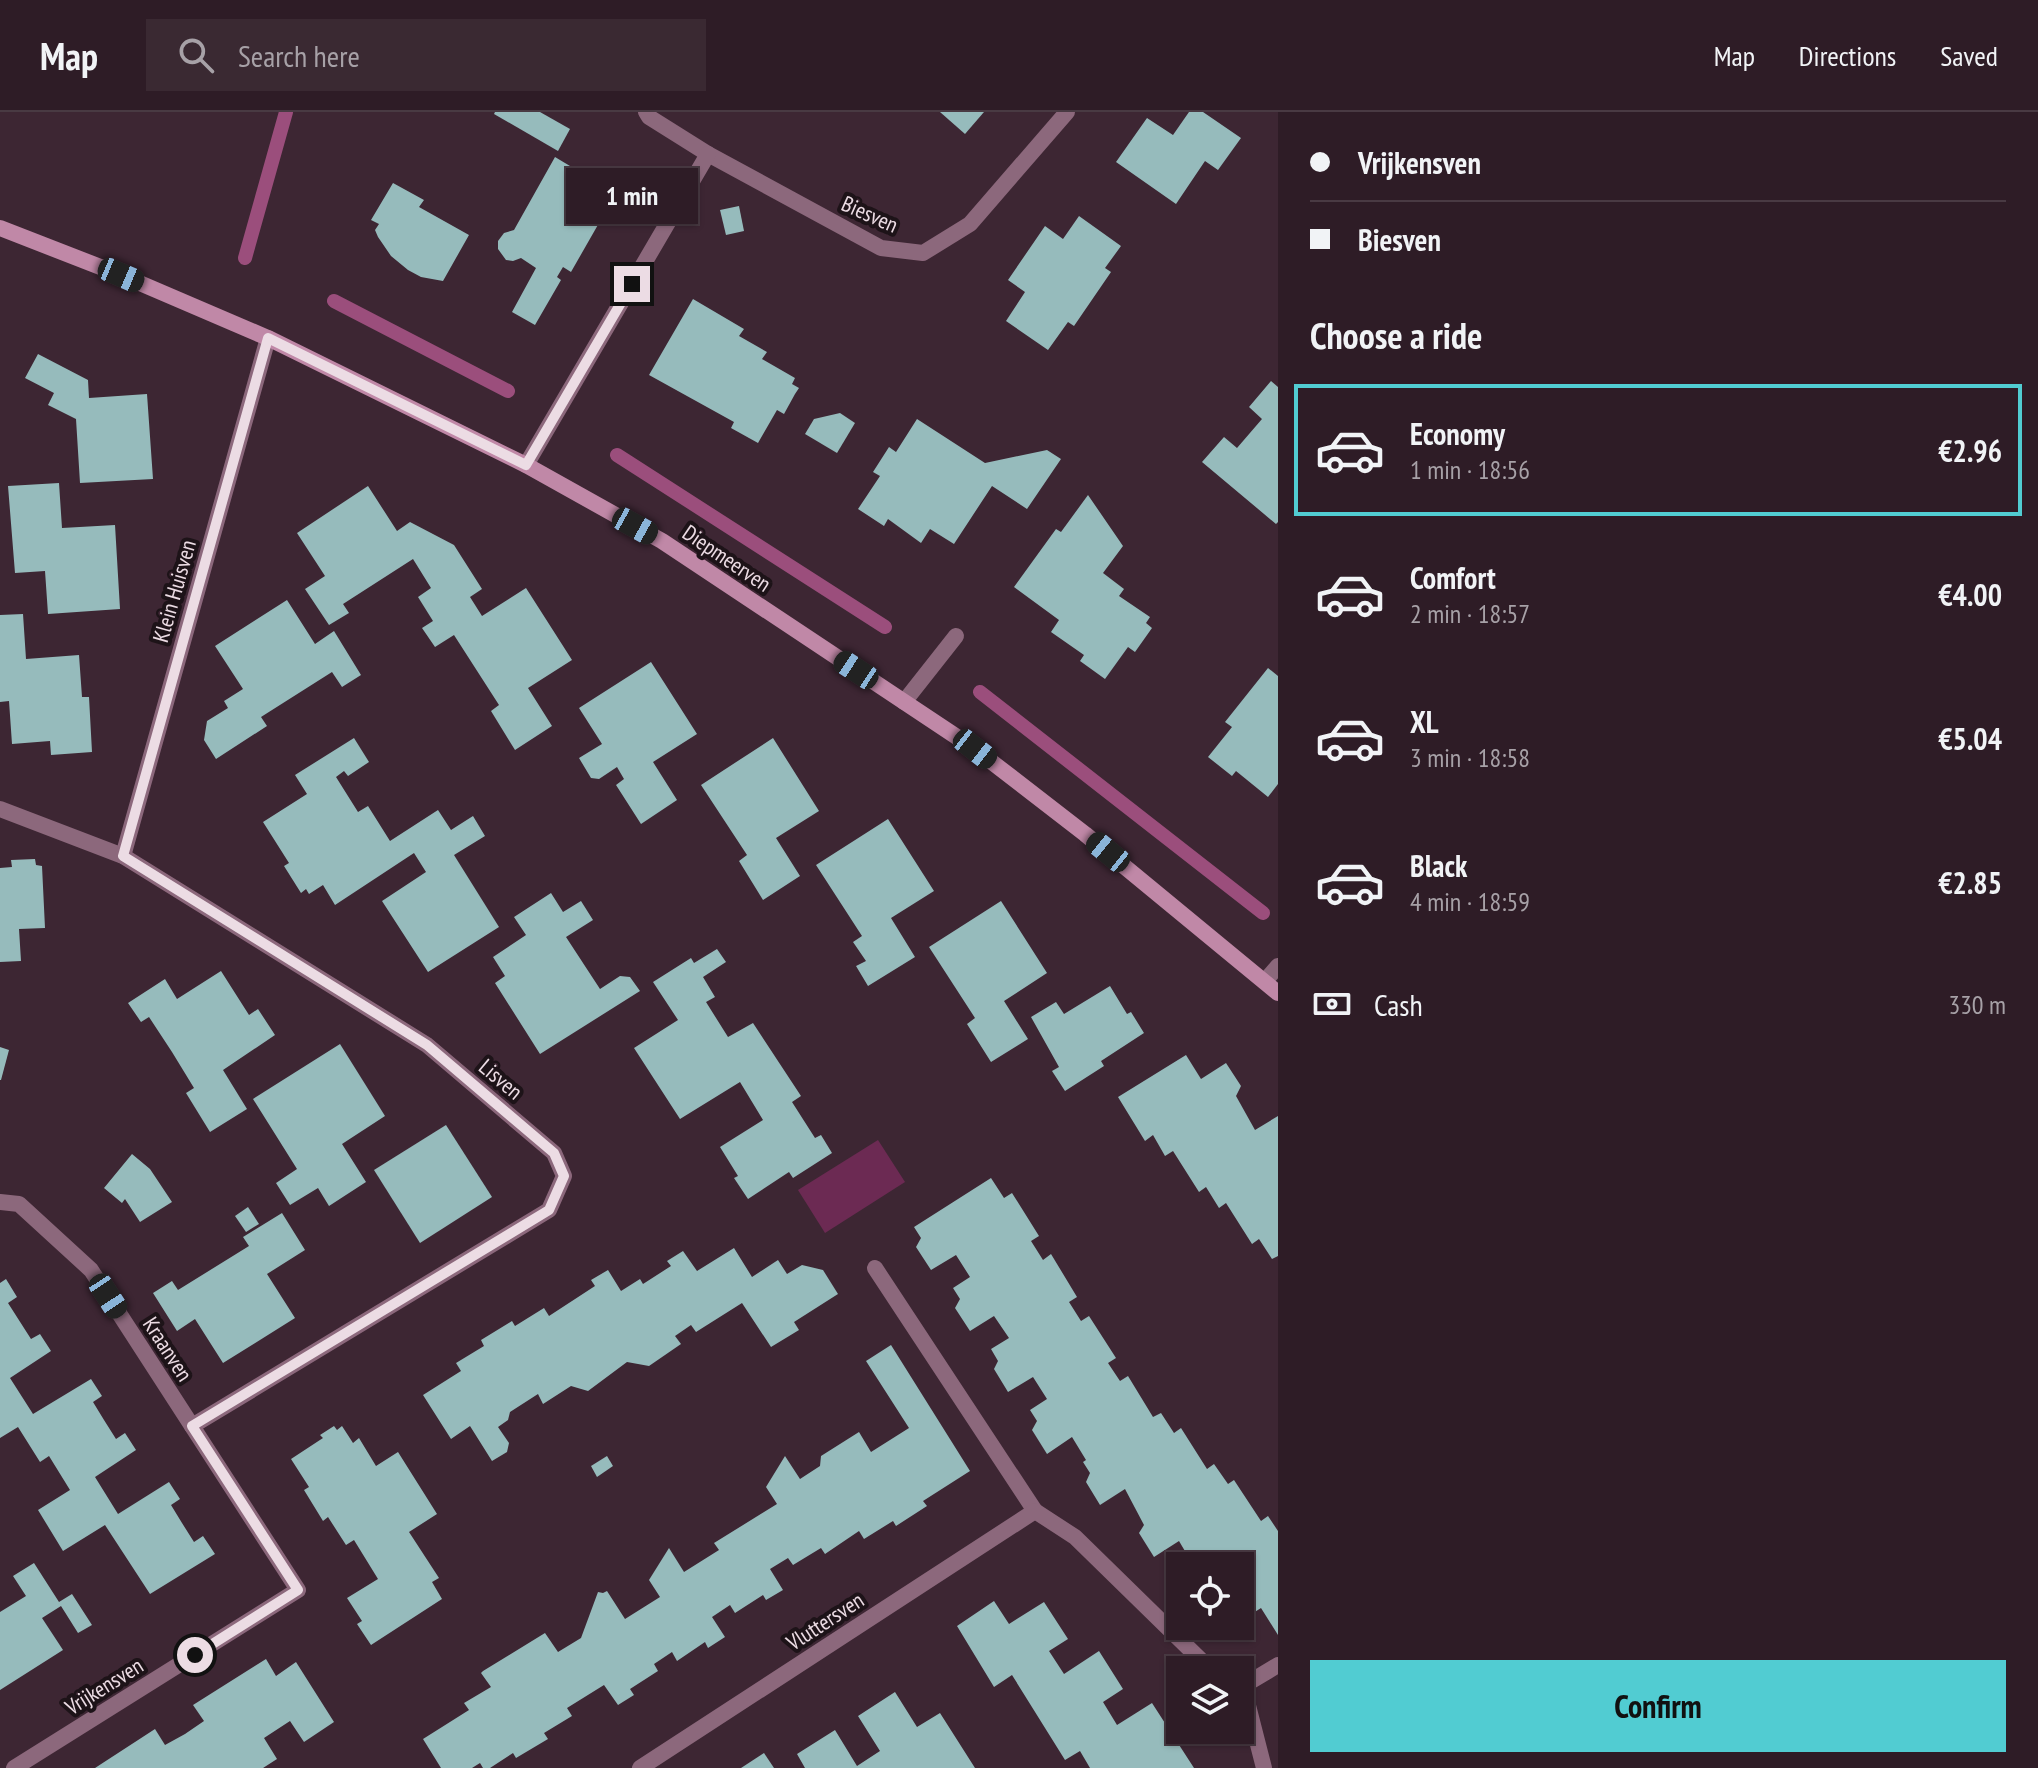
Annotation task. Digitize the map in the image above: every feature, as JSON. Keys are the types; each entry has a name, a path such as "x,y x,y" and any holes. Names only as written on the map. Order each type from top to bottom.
{"street":[{"name":"Biesven","path":"646,112 649,117 708,154 881,248 923,253 970,224 1067,112"},
{"path":"526,465 708,154"},
{"name":"Diepmeerven","path":"0,228 121,275 268,338 526,465 662,541 975,749 1085,834 1272,987"},
{"name":"Klein Huisven","path":"123,856 268,338"},
{"path":"904,702 956,636"},
{"name":"Lisven","path":"0,809 123,856 427,1045 554,1153 564,1176 549,1210 192,1426"},
{"path":"1272,987 1278,966"},
{"name":"Kraanven","path":"0,1202 19,1204 91,1270 298,1590"},
{"path":"875,1268 1035,1511 1075,1537 1197,1656"},
{"name":"Vluttersven","path":"640,1768 1035,1511"},
{"name":"Vrijkensven","path":"14,1768 298,1590"},
{"path":"1254,1679 1278,1665"},
{"path":"1254,1732 1264,1768"}],"shaded area":[{"path":"878,1140 905,1182 825,1233 798,1190"}],"building":[{"path":"495,112 540,112 570,129 558,151"},
{"path":"940,112 984,112 965,134"},
{"path":"1189,112 1203,112 1241,138 1218,170 1205,161 1176,204 1116,162 1147,118 1173,135"},
{"path":"555,157 575,169 566,186 607,209 571,272 563,267 557,277 561,280 535,325 512,312 536,268 521,258 506,260 498,249 498,241 504,233 514,230"},
{"path":"393,183 424,200 419,207 469,235 443,281 421,277 408,270 391,256 378,237 375,230 379,224 371,220"},
{"path":"739,206 744,231 726,235 720,210"},
{"path":"1079,216 1121,246 1105,268 1111,272 1074,326 1068,322 1048,350 1006,321 1025,292 1008,280 1045,226 1063,239"},
{"path":"693,299 744,329 739,336 767,352 762,359 795,378 792,384 799,388 784,414 777,410 758,443 731,428 734,422 649,375"},
{"path":"38,354 88,380 89,398 147,394 153,479 80,483 76,419 48,405 54,393 25,378"},
{"path":"1271,381 1278,387 1276,524 1202,462 1224,437 1237,448 1262,419 1249,407"},
{"path":"840,413 855,423 837,453 805,434 814,419"},
{"path":"917,419 985,463 1047,450 1061,459 1027,509 992,486 954,544 930,529 921,543 888,519 884,526 858,509 880,476 873,472 889,447 896,452"},
{"path":"59,483 62,528 115,525 120,609 48,614 45,571 15,573 8,486"},
{"path":"368,486 397,531 410,522 454,545 482,589 470,597 482,616 526,588 572,660 528,688 552,726 515,750 491,711 499,705 454,635 435,647 422,628 433,621 418,597 431,588 413,559 343,604 349,613 329,625 305,589 325,576 297,533"},
{"path":"1088,495 1123,546 1103,573 1124,589 1119,596 1150,617 1146,623 1152,628 1135,652 1128,647 1105,679 1080,661 1084,655 1051,632 1059,620 1014,587 1056,529 1061,532"},
{"path":"287,600 315,644 334,631 361,675 342,687 332,672 261,717 267,726 216,759 204,740 207,721 228,708 224,701 243,689 215,646"},
{"path":"23,614 26,659 79,655 82,697 89,697 92,752 51,755 50,741 12,744 9,701 0,702 0,615"},
{"path":"651,662 697,734 653,762 677,800 641,824 616,785 624,779 617,767 599,779 591,778 579,758 602,744 579,708"},
{"path":"1268,668 1278,676 1278,784 1268,797 1236,771 1232,776 1208,757 1232,727 1225,722"},
{"path":"354,738 369,762 348,776 344,771 336,777 358,812 368,806 390,841 438,810 451,830 473,816 485,836 454,855 499,927 428,972 382,901 426,872 414,853 335,905 323,885 309,894 306,889 301,893 284,866 289,863 263,822 307,794 295,775"},
{"path":"773,738 819,811 776,838 800,876 763,900 739,861 747,855 701,785"},
{"path":"888,819 934,891 891,918 915,957 868,986 856,966 866,961 853,942 862,936 816,865"},
{"path":"35,859 36,865 42,866 45,928 19,929 21,961 0,962 0,868 12,867 11,860"},
{"path":"551,893 563,912 581,901 593,920 566,937 600,989 620,976 630,977 640,991 540,1054 495,983 505,976 493,957 526,935 514,917"},
{"path":"1001,901 1047,973 1004,1001 1028,1039 991,1062 967,1024 975,1018 929,947"},
{"path":"717,949 726,962 703,977 715,997 706,1002 728,1037 753,1023 801,1096 792,1102 815,1138 821,1135 832,1153 793,1178 789,1172 748,1199 720,1147 763,1120 740,1082 680,1119 634,1048 678,1020 653,982 691,958 694,963"},
{"path":"221,971 249,1015 258,1009 275,1035 223,1070 247,1109 210,1132 186,1093 194,1088 172,1052 149,1017 141,1022 128,1003 165,979 177,999"},
{"path":"1110,986 1127,1014 1131,1012 1144,1033 1101,1061 1104,1066 1065,1091 1052,1071 1059,1067 1031,1017 1056,1002 1064,1014"},
{"path":"340,1044 385,1116 342,1144 366,1182 329,1206 318,1188 290,1205 276,1183 297,1169 253,1099"},
{"path":"0,1047 9,1050 1,1080 0,1080"},
{"path":"1186,1055 1201,1079 1226,1063 1241,1086 1236,1096 1255,1130 1278,1116 1278,1256 1272,1259 1259,1239 1252,1244 1226,1203 1219,1208 1206,1187 1199,1192 1173,1151 1165,1156 1153,1135 1145,1141 1118,1097"},
{"path":"446,1125 492,1197 420,1243 374,1170"},
{"path":"132,1154 150,1169 172,1202 140,1222 125,1199 122,1203 104,1188"},
{"path":"991,1178 1004,1198 1012,1193 1039,1236 1031,1241 1043,1260 1051,1254 1077,1297 1069,1302 1081,1321 1089,1316 1116,1358 1108,1363 1120,1381 1128,1376 1153,1417 1161,1413 1174,1433 1181,1428 1207,1469 1214,1464 1228,1484 1234,1480 1261,1521 1268,1516 1278,1531 1278,1635 1261,1608 1254,1612 1254,1552 1186,1552 1179,1541 1154,1557 1139,1533 1144,1525 1125,1489 1100,1505 1086,1482 1090,1473 1083,1462 1086,1460 1072,1437 1047,1454 1032,1430 1037,1421 1030,1410 1047,1399 1033,1377 1008,1392 994,1369 998,1361 991,1349 1009,1338 994,1316 970,1331 955,1308 960,1299 953,1288 970,1277 956,1255 931,1270 916,1247 921,1238 914,1227"},
{"path":"248,1207 259,1224 246,1232 235,1216"},
{"path":"282,1213 305,1250 267,1274 295,1318 223,1363 195,1319 177,1331 153,1293 172,1281 178,1290 249,1246 243,1237"},
{"path":"734,1248 752,1277 778,1260 787,1274 802,1265 823,1270 838,1294 794,1322 799,1330 771,1347 742,1303 696,1332 691,1325 675,1336 681,1344 649,1366 627,1362 588,1391 571,1386 543,1404 538,1394 510,1412 508,1420 498,1427 509,1443 507,1452 492,1461 470,1426 451,1439 423,1395 461,1371 456,1363 484,1346 481,1340 512,1321 515,1326 544,1308 549,1316 595,1286 591,1280 608,1270 621,1291 640,1279 643,1284 671,1266 667,1261 683,1251 697,1271"},
{"path":"6,1279 17,1297 8,1303 31,1339 40,1334 51,1351 10,1378 33,1414 91,1379 102,1396 93,1402 116,1439 125,1433 136,1450 95,1477 118,1514 169,1482 180,1499 171,1505 194,1542 203,1536 215,1554 150,1594 105,1525 63,1551 38,1510 70,1490 49,1456 40,1462 18,1427 0,1438 0,1283"},
{"path":"891,1345 970,1471 923,1501 927,1506 896,1526 893,1521 864,1539 859,1531 825,1554 821,1548 793,1565 788,1558 770,1569 783,1590 766,1600 763,1595 735,1613 730,1605 712,1617 725,1637 708,1648 705,1642 677,1661 672,1652 654,1664 658,1671 630,1689 634,1695 618,1705 604,1685 567,1708 572,1716 544,1733 548,1739 516,1758 513,1753 490,1768 483,1768 480,1763 472,1768 441,1768 423,1739 469,1710 464,1703 491,1687 481,1673 483,1671 545,1633 558,1652 581,1638 598,1592 607,1591 625,1619 660,1597 649,1580 669,1548 684,1572 719,1550 714,1543 777,1504 766,1487 785,1456 800,1479 820,1466 821,1456 859,1432 871,1452 909,1428 866,1361"},
{"path":"334,1426 337,1430 342,1426 353,1443 359,1438 376,1466 398,1452 437,1514 409,1532 439,1578 432,1582 442,1599 371,1645 357,1624 362,1621 347,1598 378,1579 354,1540 346,1545 328,1517 323,1521 304,1490 309,1487 291,1459 323,1438 320,1435"},
{"path":"607,1456 613,1466 597,1477 591,1466"},
{"path":"34,1563 59,1602 72,1594 92,1625 78,1633 61,1606 42,1618 63,1650 0,1690 0,1612 26,1596 13,1576"},
{"path":"994,1601 1009,1624 1044,1602 1068,1639 1049,1651 1064,1674 1099,1651 1123,1689 1103,1702 1117,1725 1152,1703 1166,1725 1166,1744 1178,1744 1194,1768 1090,1768 1080,1751 1065,1760 1012,1675 994,1687 957,1626"},
{"path":"266,1659 276,1676 296,1662 334,1722 304,1742 290,1721 264,1738 277,1759 263,1768 95,1768 155,1729 165,1745 185,1734 204,1721 193,1705"},
{"path":"895,1692 917,1727 940,1713 975,1768 805,1768 797,1754 835,1730 857,1766 880,1751 858,1716"},
{"path":"764,1753 774,1768 741,1768"}],"waterway":[{"path":"245,258 286,112"},
{"path":"334,301 508,391"},
{"path":"617,455 885,627"},
{"path":"980,692 1263,913"}],"route":[{"path":"195,1655 298,1590 192,1426 549,1210 564,1176 554,1153 427,1045 123,856 268,338 526,465 632,284"}]}
